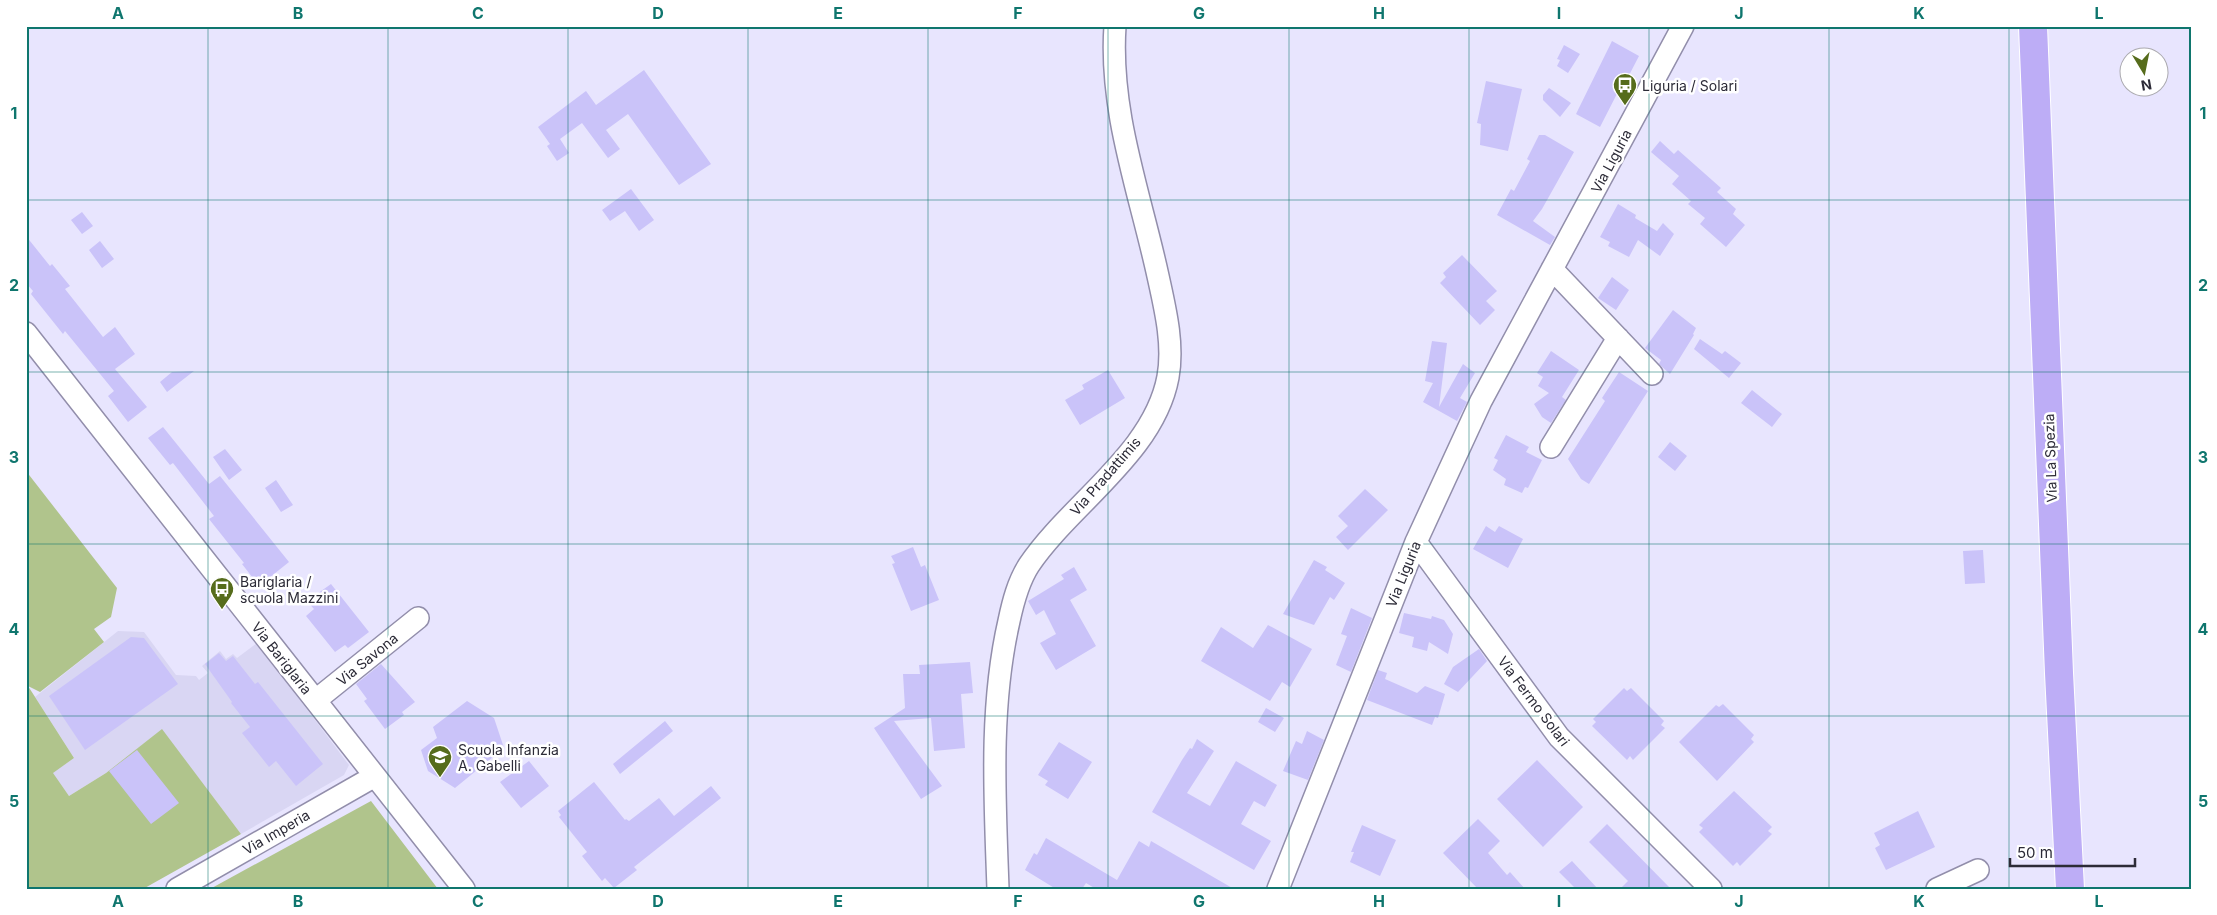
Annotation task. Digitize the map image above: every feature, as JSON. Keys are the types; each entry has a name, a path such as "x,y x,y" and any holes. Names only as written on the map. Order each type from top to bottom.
{"main road":[{"name":"Via La Spezia","path":"2033,26 2058,654 2070,889"}],"street":[{"name":"Via Pradattimis","path":"998,889 996,751 998,693 1007,629 1019,585 1028,566 1043,546 1111,474 1136,443 1157,410 1168,378 1170,348 1162,295 1120,120 1114,71 1115,26"},
{"name":"Via Liguria","path":"1278,889 1416,542 1481,401 1683,26"},
{"path":"1552,269 1652,374"},
{"name":"Via Bariglaria","path":"26,333 464,889"},
{"path":"1551,447 1618,338"},
{"name":"Via Fermo Solari","path":"1416,542 1559,737 1707,887"},
{"name":"Via Savona","path":"316,700 418,618"},
{"name":"Via Imperia","path":"177,889 375,776"},
{"path":"1937,889 1978,870"}],"shaded area":[{"path":"118,631 144,632 176,675 196,676 199,680 208,673 202,666 220,651 226,659 233,654 237,658 257,643 349,765 344,775 241,834 162,730 106,773 69,796 52,773 74,758 35,697"}],"green space":[{"path":"26,471 117,588 111,617 94,629 104,642 40,692 28,686 74,758 53,773 69,796 106,773 162,729 241,834 143,889 26,889"},
{"path":"371,801 438,889 210,889"}],"building":[{"path":"1612,41 1639,56 1600,127 1576,114"},
{"path":"1564,45 1580,54 1568,73 1557,66 1560,60 1557,59"},
{"path":"644,70 711,164 679,185 628,114 606,130 620,149 608,158 582,123 560,139 569,153 557,161 547,146 550,144 538,127 586,91 596,105"},
{"path":"1486,81 1522,89 1508,151 1480,145 1481,124 1477,123"},
{"path":"1549,88 1571,103 1560,117 1543,100 1543,95"},
{"path":"1539,135 1545,135 1574,152 1542,209 1533,221 1555,237 1550,245 1497,215 1511,189 1514,191 1530,161 1527,159"},
{"path":"1660,141 1674,154 1678,150 1721,188 1717,192 1736,209 1733,214 1745,225 1726,247 1700,224 1705,218 1688,204 1691,201 1672,184 1679,176 1651,152"},
{"path":"631,189 654,220 639,231 625,211 610,221 602,210"},
{"path":"1618,204 1636,215 1635,218 1657,231 1663,223 1674,234 1660,256 1638,240 1629,257 1608,246 1610,242 1600,237"},
{"path":"82,212 93,226 82,234 71,220"},
{"path":"26,236 50,266 52,264 70,286 65,289 103,337 115,327 135,354 115,369 147,407 128,422 108,396 114,391 65,331 63,334 31,294 33,291 26,283"},
{"path":"100,241 114,259 102,268 89,250"},
{"path":"1462,255 1497,291 1486,301 1495,310 1480,325 1440,283 1446,277 1443,273"},
{"path":"1612,277 1629,290 1616,310 1598,298"},
{"path":"1673,310 1696,328 1694,335 1670,374 1659,364 1661,360 1645,348"},
{"path":"1700,339 1722,354 1725,351 1741,363 1729,378 1694,349"},
{"path":"1432,341 1447,343 1439,407 1463,364 1475,373 1460,398 1467,402 1457,421 1423,402 1433,383 1425,381"},
{"path":"1551,351 1579,370 1562,397 1566,400 1551,423 1542,417 1534,404 1549,393 1538,386 1543,377 1537,373"},
{"path":"1108,370 1125,398 1080,425 1065,400 1084,389 1082,385"},
{"path":"194,371 167,392 160,382 172,372"},
{"path":"1619,372 1648,391 1589,484 1581,479 1568,459 1605,401 1602,398"},
{"path":"1752,390 1782,414 1772,427 1741,403"},
{"path":"163,427 209,484 220,476 289,562 259,586 242,564 244,563 209,519 214,516 173,463 170,465 148,438"},
{"path":"1506,435 1529,447 1526,452 1542,460 1528,488 1525,487 1522,493 1504,485 1506,479 1493,470 1498,460 1494,458"},
{"path":"1670,442 1687,456 1675,471 1658,457"},
{"path":"225,449 242,470 229,480 213,457"},
{"path":"276,480 293,505 281,512 265,488"},
{"path":"1365,489 1388,510 1348,550 1336,537 1348,526 1338,516"},
{"path":"1486,526 1495,532 1499,526 1523,539 1508,568 1473,549"},
{"path":"913,547 921,567 925,565 939,600 911,611 892,564 895,563 891,556"},
{"path":"1983,550 1985,583 1965,584 1963,551"},
{"path":"1314,560 1327,567 1325,570 1345,583 1334,600 1330,597 1314,625 1283,614"},
{"path":"1074,567 1087,590 1070,600 1096,646 1056,670 1040,643 1056,634 1044,610 1036,615 1028,601 1064,579 1061,575"},
{"path":"331,584 369,632 348,648 345,645 335,652 306,616 314,609 307,601"},
{"path":"1351,608 1372,618 1351,672 1336,665 1347,636 1341,634"},
{"path":"1404,613 1431,619 1432,616 1444,620 1453,634 1448,654 1429,642 1427,651 1412,647 1414,637 1399,633"},
{"path":"1268,625 1312,649 1290,687 1282,682 1270,701 1201,661 1221,627 1253,648"},
{"path":"131,637 144,638 178,684 85,750 49,696"},
{"path":"1479,649 1487,661 1458,692 1444,684 1453,667"},
{"path":"219,653 226,661 233,656 255,684 258,682 323,764 296,786 276,761 269,767 242,733 250,727 231,703 205,664"},
{"path":"970,662 973,693 961,694 965,748 934,751 931,718 894,721 942,786 921,799 874,728 905,708 903,674 920,674 919,665"},
{"path":"381,664 415,702 402,712 404,715 385,729 364,701 367,699 356,684"},
{"path":"1378,670 1387,673 1385,679 1417,693 1425,686 1445,694 1438,718 1435,717 1432,725 1367,700"},
{"path":"1624,688 1627,691 1631,688 1664,721 1661,725 1665,728 1633,760 1630,756 1627,760 1592,726 1596,722 1593,719"},
{"path":"467,701 494,718 504,748 455,788 428,771 421,750 437,738 433,727"},
{"path":"1723,704 1754,735 1751,739 1754,742 1717,781 1679,742 1716,705 1719,707"},
{"path":"1266,708 1284,718 1275,732 1258,722"},
{"path":"665,721 673,731 620,774 613,764"},
{"path":"1307,731 1324,740 1308,780 1283,771 1296,741 1302,744"},
{"path":"1197,739 1214,751 1187,793 1210,806 1236,761 1277,785 1265,807 1254,801 1241,824 1271,841 1254,870 1152,812 1182,760 1190,748 1192,749"},
{"path":"1059,742 1092,762 1068,799 1045,785 1048,781 1038,775"},
{"path":"137,750 179,803 151,824 109,771"},
{"path":"1537,760 1583,807 1543,847 1497,799"},
{"path":"529,761 549,786 521,808 500,782"},
{"path":"594,782 625,820 629,821 659,798 674,816 711,786 721,798 634,867 637,870 614,888 605,878 602,881 582,856 587,852 559,817 561,815 558,811"},
{"path":"1734,791 1772,827 1768,831 1772,834 1740,866 1737,862 1733,866 1699,832 1703,828 1699,825"},
{"path":"1918,811 1935,847 1886,870 1875,848 1880,845 1874,833"},
{"path":"1478,819 1500,841 1488,853 1507,875 1510,872 1525,889 1478,889 1443,853"},
{"path":"1607,824 1671,889 1620,889 1628,881 1589,842"},
{"path":"1362,825 1396,840 1380,876 1350,862 1354,852 1351,852"},
{"path":"1046,838 1117,880 1139,841 1149,847 1151,841 1234,889 1096,889 1086,883 1082,889 1056,889 1025,870 1034,853 1037,855"},
{"path":"1572,861 1598,889 1576,889 1559,872"}],"place":[{"name":"Liguria / Solari","path":"1625,106"},
{"name":"Bariglaria / scuola Mazzini","path":"222,610"},
{"name":"Scuola Infanzia A. Gabelli","path":"440,778"}]}
